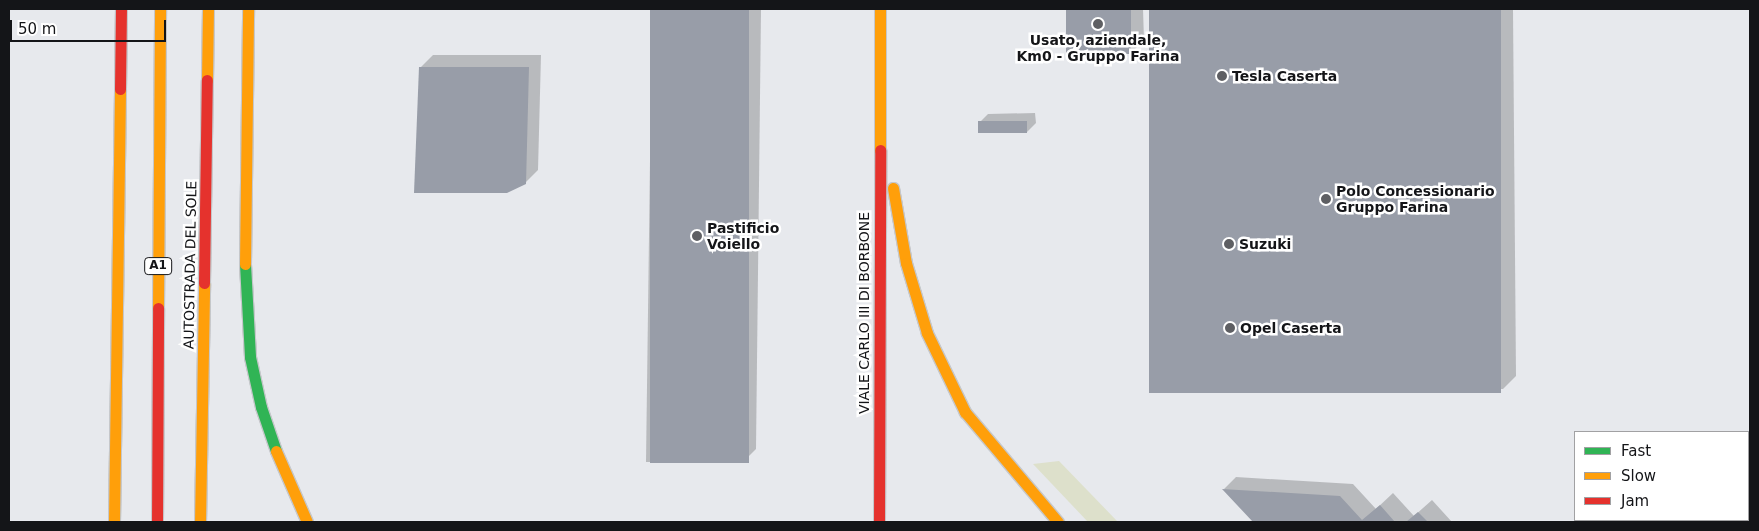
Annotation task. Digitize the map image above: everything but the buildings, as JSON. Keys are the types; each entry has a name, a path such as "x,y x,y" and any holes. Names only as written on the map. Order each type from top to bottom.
{"main road":[{"path":"114,522 121,9"},
{"name":"A1","path":"157,522 160,9"},
{"name":"AUTOSTRADA DEL SOLE","path":"200,522 208,9"},
{"path":"248,9 244,296 250,357 261,407 282,468 307,522"},
{"name":"VIALE CARLO III DI BORBONE","path":"879,522 880,9"},
{"name":"VIALE CARLO III DI BORBONE","path":"880,104 906,263 927,333 965,412 1058,522"}],"green space":[{"path":"1059,461 1118,522 1088,522 1033,464"}],"traffic: fast":[{"path":"245,264 250,357 261,407 276,451"}],"traffic: slow":[{"path":"158,308 160,9"},
{"path":"207,80 208,9"},
{"path":"245,264 248,9"},
{"path":"880,9 880,150"},
{"path":"114,522 120,89"},
{"path":"893,188 906,263 927,333 965,412 1058,522"},
{"path":"200,522 204,283"},
{"path":"276,451 307,522"}],"traffic: jam":[{"path":"120,89 121,9"},
{"path":"204,283 207,80"},
{"path":"879,522 880,150"},
{"path":"157,522 158,308"}],"place":[{"name":"Usato, aziendale, Km0 - Gruppo Farina","path":"1098,24"},
{"name":"Tesla Caserta","path":"1222,76"},
{"name":"Polo Concessionario Gruppo Farina","path":"1326,199"},
{"name":"Pastificio Voiello","path":"697,236"},
{"name":"Suzuki","path":"1229,244"},
{"name":"Opel Caserta","path":"1230,328"}]}
